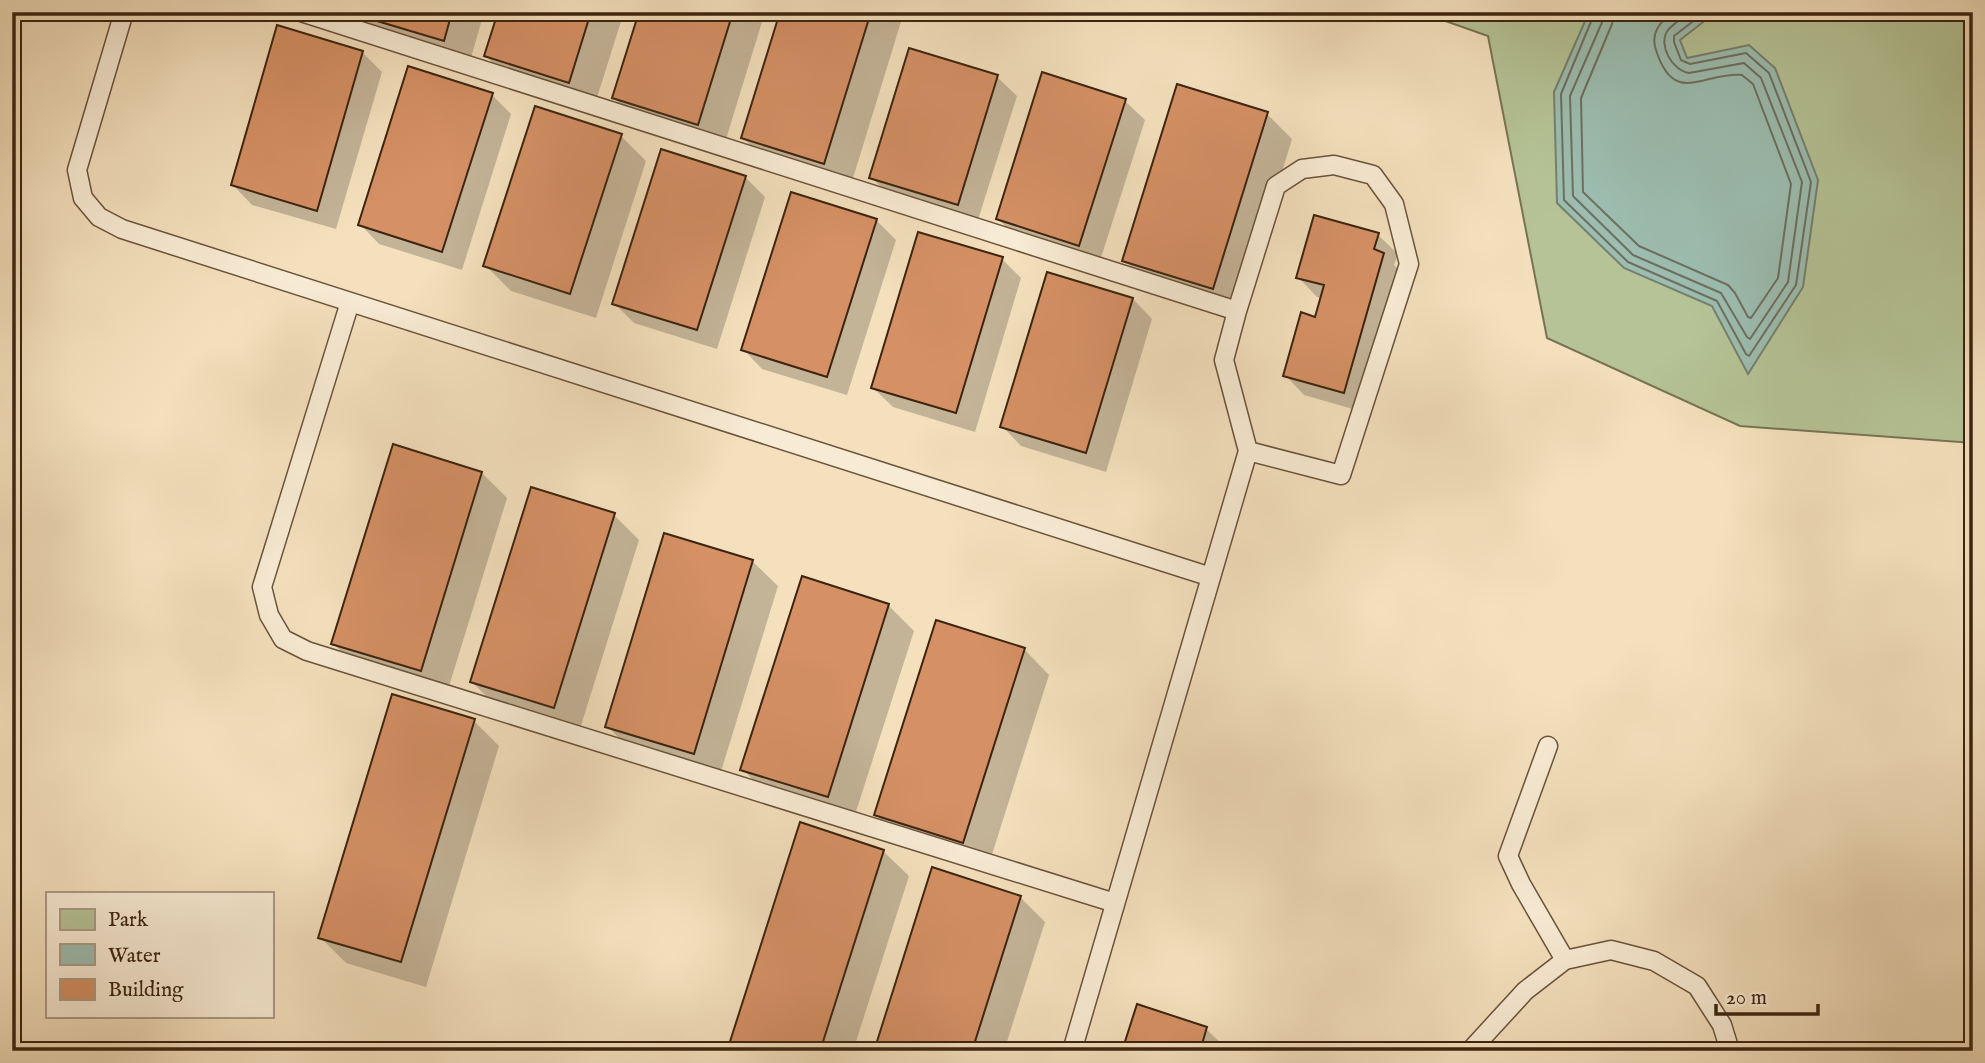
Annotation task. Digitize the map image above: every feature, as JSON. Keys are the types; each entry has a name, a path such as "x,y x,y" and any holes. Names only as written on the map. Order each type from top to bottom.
{"lane":[{"path":"124,12 77,170 83,198 99,217 122,229 1211,576"},
{"path":"301,12 1237,311"},
{"path":"1072,1051 1248,451 1224,360 1276,186 1302,169 1334,164 1373,176 1394,204 1409,264 1341,475 1248,451"},
{"path":"350,302 262,587 269,615 283,639 307,651 1115,903"},
{"path":"1548,746 1508,856 1565,960"},
{"path":"1470,1051 1525,991 1565,960 1611,950 1654,961 1697,986 1722,1025 1730,1051"}],"green space":[{"path":"1420,12 1973,12 1973,443 1740,426 1547,338 1488,36"}],"water":[{"path":"1589,12 1716,12 1680,40 1687,58 1749,45 1775,68 1818,180 1803,287 1748,374 1712,306 1624,268 1557,203 1554,92"}],"building":[{"path":"358,12 452,12 444,41 357,15"},
{"path":"498,12 591,12 569,83 484,56"},
{"path":"639,12 733,12 698,125 612,98"},
{"path":"780,12 871,12 824,164 741,138"},
{"path":"277,25 363,51 317,211 231,185"},
{"path":"909,48 998,75 958,205 869,178"},
{"path":"408,66 493,93 442,252 358,225"},
{"path":"1042,72 1126,99 1079,246 996,219"},
{"path":"1177,84 1268,112 1213,289 1122,261"},
{"path":"535,106 622,134 570,294 483,266"},
{"path":"661,149 746,176 697,330 612,304"},
{"path":"791,192 877,219 827,377 741,350"},
{"path":"1314,215 1379,233 1374,249 1384,253 1344,393 1283,376 1301,312 1315,317 1324,285 1296,278"},
{"path":"918,232 1003,257 956,413 871,388"},
{"path":"1047,272 1133,298 1086,453 1000,427"},
{"path":"393,444 482,472 421,671 331,644"},
{"path":"531,487 615,513 554,708 470,682"},
{"path":"664,533 753,560 694,754 605,727"},
{"path":"802,576 889,604 828,797 740,770"},
{"path":"936,620 1025,648 963,843 874,815"},
{"path":"392,694 475,719 401,962 318,938"},
{"path":"800,822 884,850 820,1051 727,1051"},
{"path":"932,867 1021,896 972,1051 874,1051"},
{"path":"1137,1004 1207,1027 1200,1051 1122,1051"}]}
